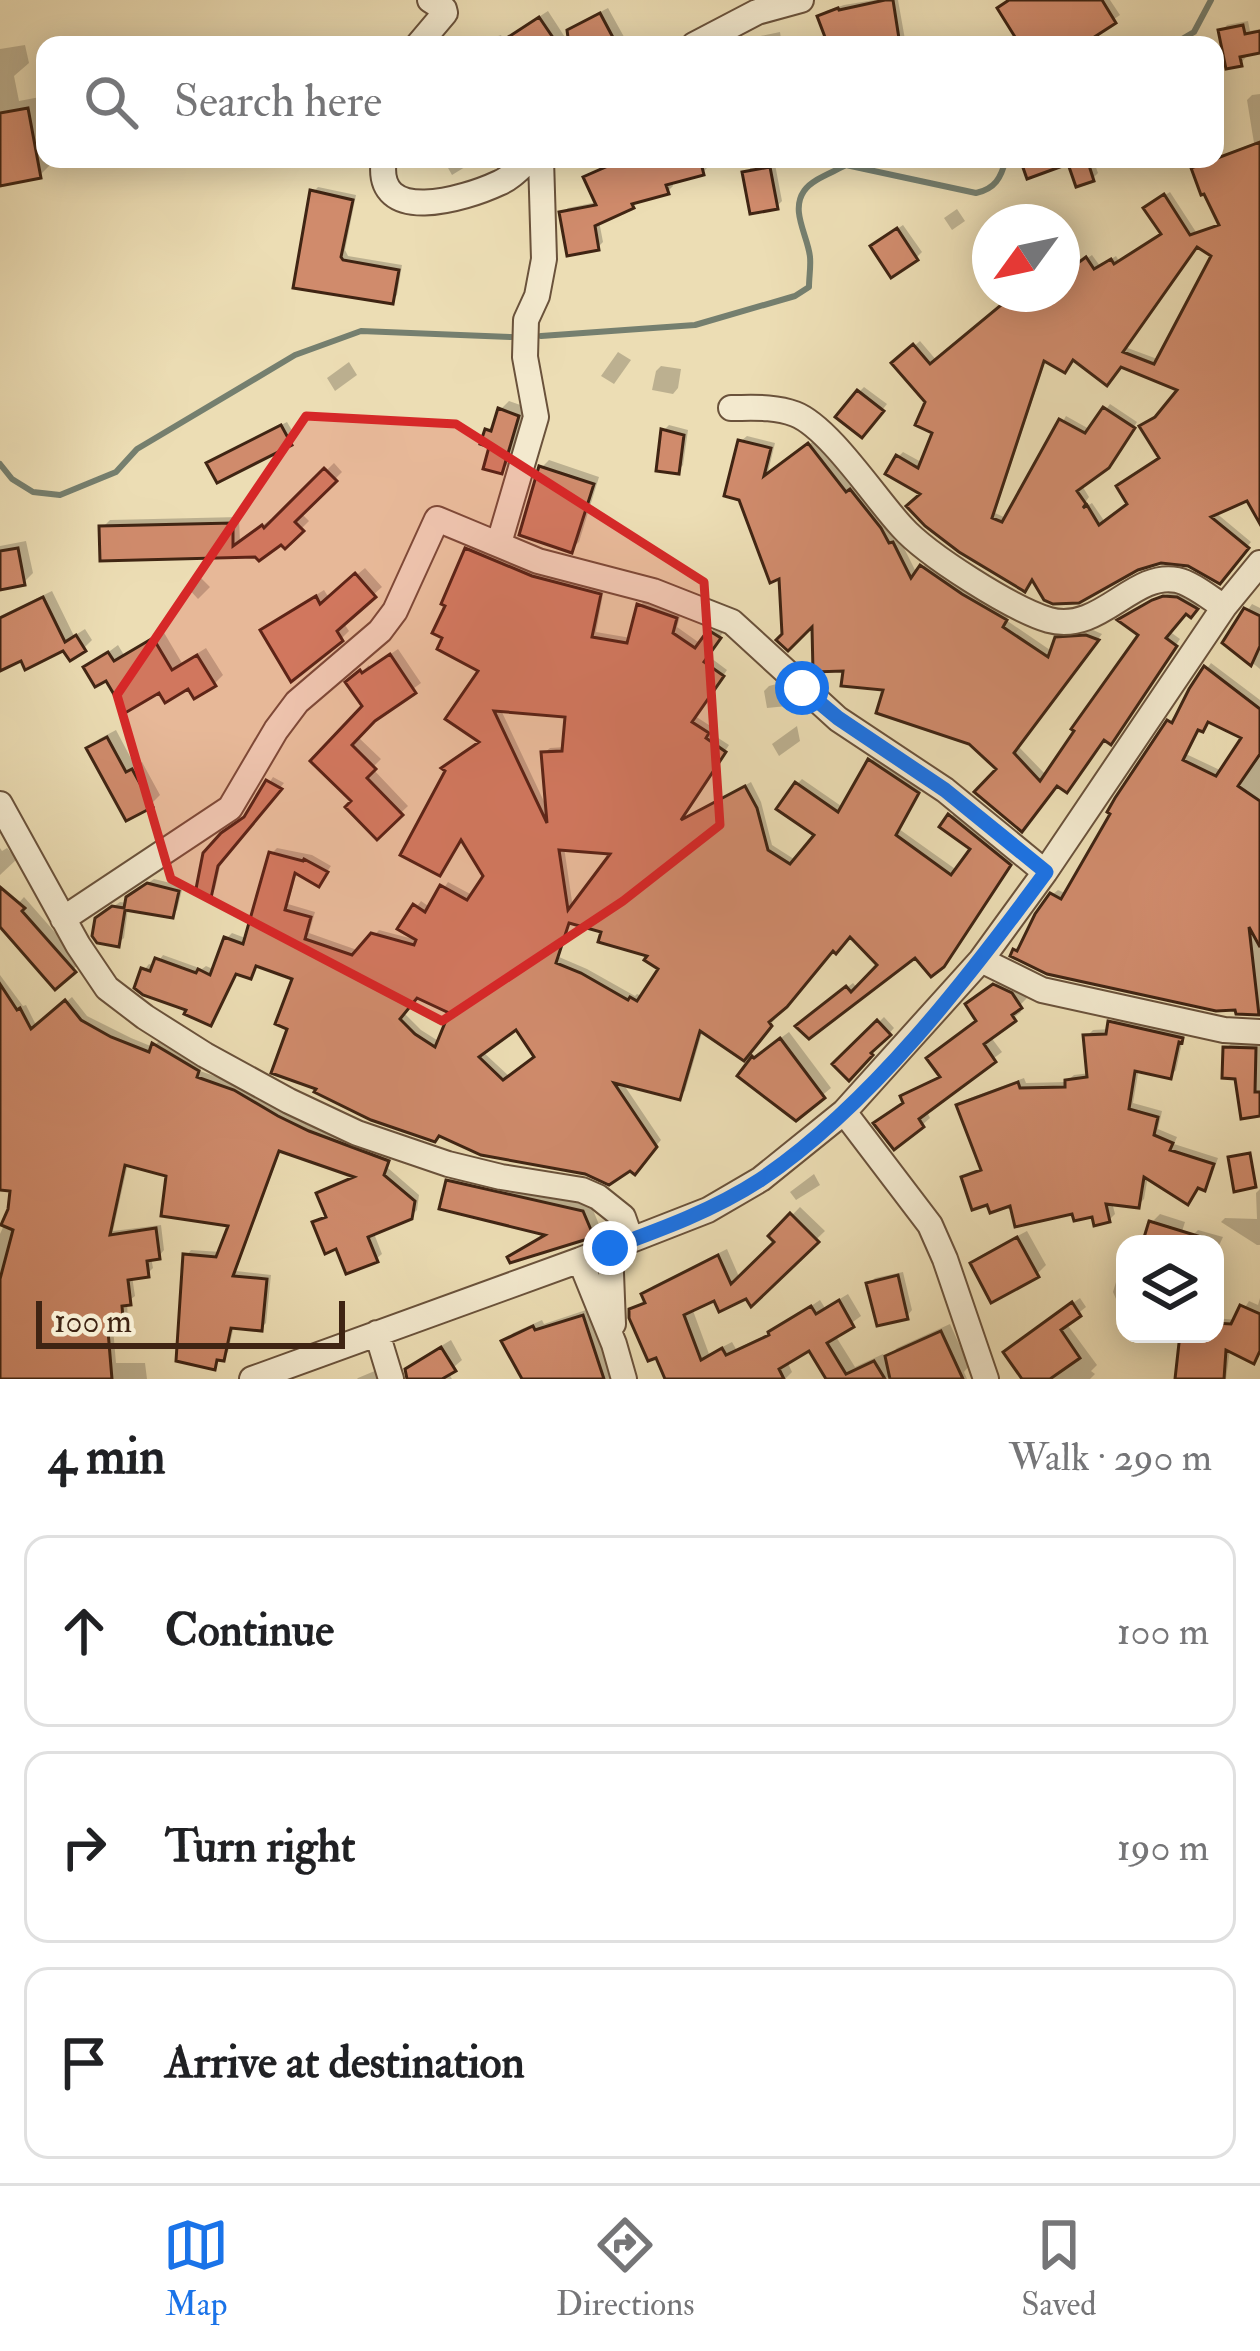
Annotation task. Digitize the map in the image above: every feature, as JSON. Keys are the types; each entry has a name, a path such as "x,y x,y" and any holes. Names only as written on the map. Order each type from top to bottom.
{"street":[{"path":"426,36 445,13 430,0"},
{"path":"711,36 758,12 801,0"},
{"path":"383,168 390,190 403,201 422,204 469,195 504,181 519,168"},
{"path":"499,543 536,417 525,357 526,320 537,296 544,260 541,168"},
{"path":"731,408 770,408 797,415 817,428 929,553 1018,607 1051,621 1081,622 1159,580 1179,580 1224,607"},
{"path":"63,919 230,808 297,702 380,631 395,611 437,519 538,561 653,591 732,622 838,718 945,790 1046,872"},
{"path":"252,1379 708,1210 761,1179 844,1112 981,960 1046,872 1224,607 1260,563"},
{"path":"0,803 107,988 145,1017 289,1101 376,1139 448,1165 582,1190 623,1217 614,1344"},
{"path":"981,960 1042,990 1224,1030 1260,1032"},
{"path":"844,1112 929,1225 986,1379"},
{"path":"580,1260 624,1379"},
{"path":"377,1333 392,1379"}],"highlighted area":[{"path":"306,416 456,424 704,582 720,825 623,901 442,1021 171,879 117,695"}],"building":[{"path":"893,0 899,36 825,36 817,16"},
{"path":"1009,0 1102,0 1116,23 1096,36 1014,36 997,8"},
{"path":"600,13 612,36 568,36 567,30"},
{"path":"539,17 552,36 510,36"},
{"path":"1243,25 1245,34 1260,31 1260,53 1240,57 1242,66 1226,69 1224,36 1218,30"},
{"path":"28,108 41,178 0,186 0,113"},
{"path":"1260,142 1260,524 1247,501 1211,517 1249,548 1220,584 1188,566 1161,563 1138,570 1079,603 1053,604 1044,600 1032,580 1025,592 959,552 906,506 920,494 885,474 896,455 918,468 932,433 915,425 925,402 891,363 913,344 930,364 993,312 1080,312 1080,261 1086,257 1094,269 1111,259 1114,264 1161,234 1143,208 1164,194 1190,235 1219,225 1191,168 1224,168 1224,156","holes":["1197,247 1211,256 1154,364 1123,352","1073,360 1107,386 1121,367 1177,390 1155,417 1139,426 1159,458 1116,486 1127,504 1099,525 1087,505 1083,508 1086,504 1077,491 1109,468 1135,428 1103,407 1085,433 1059,419 1002,522 992,518 1044,361 1065,373"]},
{"path":"604,168 702,168 704,175 666,185 669,194 632,204 634,208 595,226 599,250 567,256 559,212 596,205 583,177"},
{"path":"770,168 778,209 750,214 742,172"},
{"path":"1023,168 1057,168 1027,179"},
{"path":"1069,168 1090,168 1094,181 1076,187"},
{"path":"310,190 353,200 341,257 399,270 393,304 293,288"},
{"path":"897,228 918,260 891,278 870,246"},
{"path":"857,390 884,411 862,438 835,417"},
{"path":"498,408 519,416 502,474 483,469 489,447 480,444 485,429 491,431"},
{"path":"281,425 292,445 217,483 206,463"},
{"path":"661,429 684,435 679,474 656,471"},
{"path":"738,440 771,448 764,476 808,443 846,492 850,489 889,543 893,542 911,578 920,565 1007,620 1003,627 1048,657 1055,637 1086,635 1099,640 1014,753 1040,781 1138,635 1117,620 1163,596 1177,597 1198,609 1191,618 1186,614 1166,638 1177,646 1111,745 1104,740 1067,793 1057,786 1022,832 974,792 996,769 969,744 876,713 883,690 841,686 843,671 813,672 812,627 788,651 776,640 782,634 779,579 770,583 739,500 724,496"},
{"path":"539,466 594,484 572,553 519,535"},
{"path":"324,468 337,481 295,522 304,531 285,549 281,545 259,561 255,557 100,561 99,526 233,523 233,546 264,528"},
{"path":"18,548 25,585 0,590 0,551"},
{"path":"465,548 532,576 601,594 592,637 627,643 637,604 677,618 673,633 695,648 708,630 721,638 704,662 724,676 692,722 726,752 681,820 745,786 757,808 768,850 790,864 814,835 776,809 795,782 838,812 868,759 919,793 896,835 951,875 970,849 939,827 948,814 1011,865 944,967 931,977 915,958 809,1039 795,1026 846,986 851,992 877,965 850,937 769,1022 772,1026 744,1061 700,1031 680,1100 614,1083 657,1147 635,1175 630,1171 609,1185 585,1174 481,1155 439,1136 435,1142 371,1120 314,1092 316,1089 271,1073 287,1029 275,1024 292,979 256,966 251,979 236,974 211,1026 134,988 141,968 150,971 155,958 210,975 224,937 243,944 269,852 304,859 328,872 319,887 295,873 285,910 311,917 305,939 352,955 371,933 414,945 416,940 397,929 413,904 425,912 440,885 467,900 483,876 461,840 440,876 400,855 445,771 441,768 479,742 445,719 478,671 437,649 442,638 432,633 445,606 441,604","holes":["494,711 565,717 562,751 541,752 547,823","559,850 610,854 568,910","569,923 601,932 598,942 647,956 644,960 658,969 637,1001 556,963","417,998 449,1013 435,1047 400,1019","516,1030 534,1057 503,1080 479,1057"]},
{"path":"355,573 376,597 337,631 343,641 291,682 260,630 316,596 320,604"},
{"path":"43,597 65,642 76,635 86,651 70,661 63,651 25,670 21,661 0,671 0,618"},
{"path":"1244,608 1260,616 1260,646 1251,666 1222,643"},
{"path":"153,638 172,670 197,655 216,686 194,699 188,689 165,703 159,693 125,713 106,681 95,687 83,667 108,652 114,661"},
{"path":"390,654 416,693 375,721 352,745 376,769 367,778 403,815 377,840 345,807 351,801 310,761 362,706 345,682"},
{"path":"1204,666 1260,709 1260,754 1238,786 1260,801 1260,947 1249,927 1259,1015 1216,1011 1047,974 1010,956 1050,893 1061,899 1115,798 1167,720 1172,723","holes":["1208,722 1241,738 1216,776 1183,760 1198,730 1203,732"]},
{"path":"107,737 153,807 126,821 86,748"},
{"path":"266,780 282,789 218,866 211,898 195,894 203,853 244,817"},
{"path":"147,883 179,891 173,918 125,910 119,947 97,943 92,936 95,918 112,906 124,908 126,897"},
{"path":"0,887 25,908 22,911 76,972 55,990 0,927"},
{"path":"0,984 31,1029 65,1000 81,1020 111,1037 149,1052 152,1043 199,1071 197,1077 234,1090 309,1131 389,1161 384,1175 415,1201 412,1219 368,1237 378,1262 346,1274 336,1249 325,1254 312,1222 326,1217 316,1193 354,1177 279,1151 233,1276 267,1279 262,1331 231,1328 224,1361 217,1360 215,1370 176,1361 183,1254 216,1257 228,1226 161,1216 166,1176 125,1165 110,1235 156,1228 160,1259 147,1261 149,1277 128,1280 131,1305 122,1306 124,1330 108,1331 112,1379 0,1379 0,1279 13,1230 1,1225 10,1191 0,1190"},
{"path":"993,984 1012,993 1022,1008 1012,1015 1016,1021 984,1044 996,1062 919,1119 924,1127 894,1150 873,1123 903,1103 900,1096 940,1077 926,1058 976,1021 965,1004"},
{"path":"877,1020 891,1035 849,1081 832,1064"},
{"path":"1108,1021 1183,1038 1171,1079 1135,1071 1129,1109 1158,1117 1154,1135 1173,1143 1170,1150 1214,1164 1205,1191 1198,1188 1188,1205 1144,1177 1139,1208 1106,1204 1110,1222 1094,1226 1092,1217 1074,1221 1072,1214 1015,1227 1010,1206 990,1213 987,1205 972,1210 961,1177 981,1170 956,1105 1018,1082 1020,1088 1065,1087 1065,1080 1087,1077 1083,1035 1106,1034"},
{"path":"780,1038 825,1098 796,1121 737,1076 752,1056"},
{"path":"1223,1047 1256,1048 1260,1116 1241,1119 1235,1079 1222,1078"},
{"path":"1250,1153 1256,1187 1234,1192 1228,1157"},
{"path":"446,1180 583,1211 594,1237 510,1263 507,1257 545,1235 439,1209"},
{"path":"790,1213 819,1242 751,1307 746,1299 719,1312 714,1301 684,1315 701,1360 722,1348 726,1355 769,1335 811,1306 816,1314 839,1300 854,1327 827,1343 846,1374 874,1361 885,1379 826,1379 809,1351 779,1369 784,1379 665,1379 656,1358 648,1361 629,1309 645,1303 641,1294 718,1255 731,1284 774,1242 768,1236"},
{"path":"1149,1221 1195,1235 1145,1235"},
{"path":"1017,1237 1039,1277 991,1303 970,1263"},
{"path":"898,1275 908,1319 877,1326 866,1283"},
{"path":"1072,1302 1081,1316 1061,1330 1080,1358 1050,1379 1022,1379 1003,1352"},
{"path":"1240,1305 1260,1314 1260,1351 1254,1364 1226,1350 1224,1379 1175,1379 1179,1343 1224,1343 1224,1324 1231,1324"},
{"path":"583,1315 604,1379 522,1379 501,1341 533,1326 535,1330"},
{"path":"941,1331 963,1379 890,1379 885,1356"},
{"path":"441,1347 456,1371 442,1379 407,1379 405,1369"}],"waterway":[{"path":"1187,36 1211,0"},
{"path":"541,336 695,325 795,296 809,287 810,268 800,199 818,179 840,168"},
{"path":"860,168 976,193 996,182 1003,168"},
{"path":"0,464 12,479 33,492 60,495 116,472 137,449 295,355 361,331 511,337"}],"route":[{"path":"610,1248 708,1210 761,1179 844,1112 981,960 1046,872 945,790 802,688"}]}
